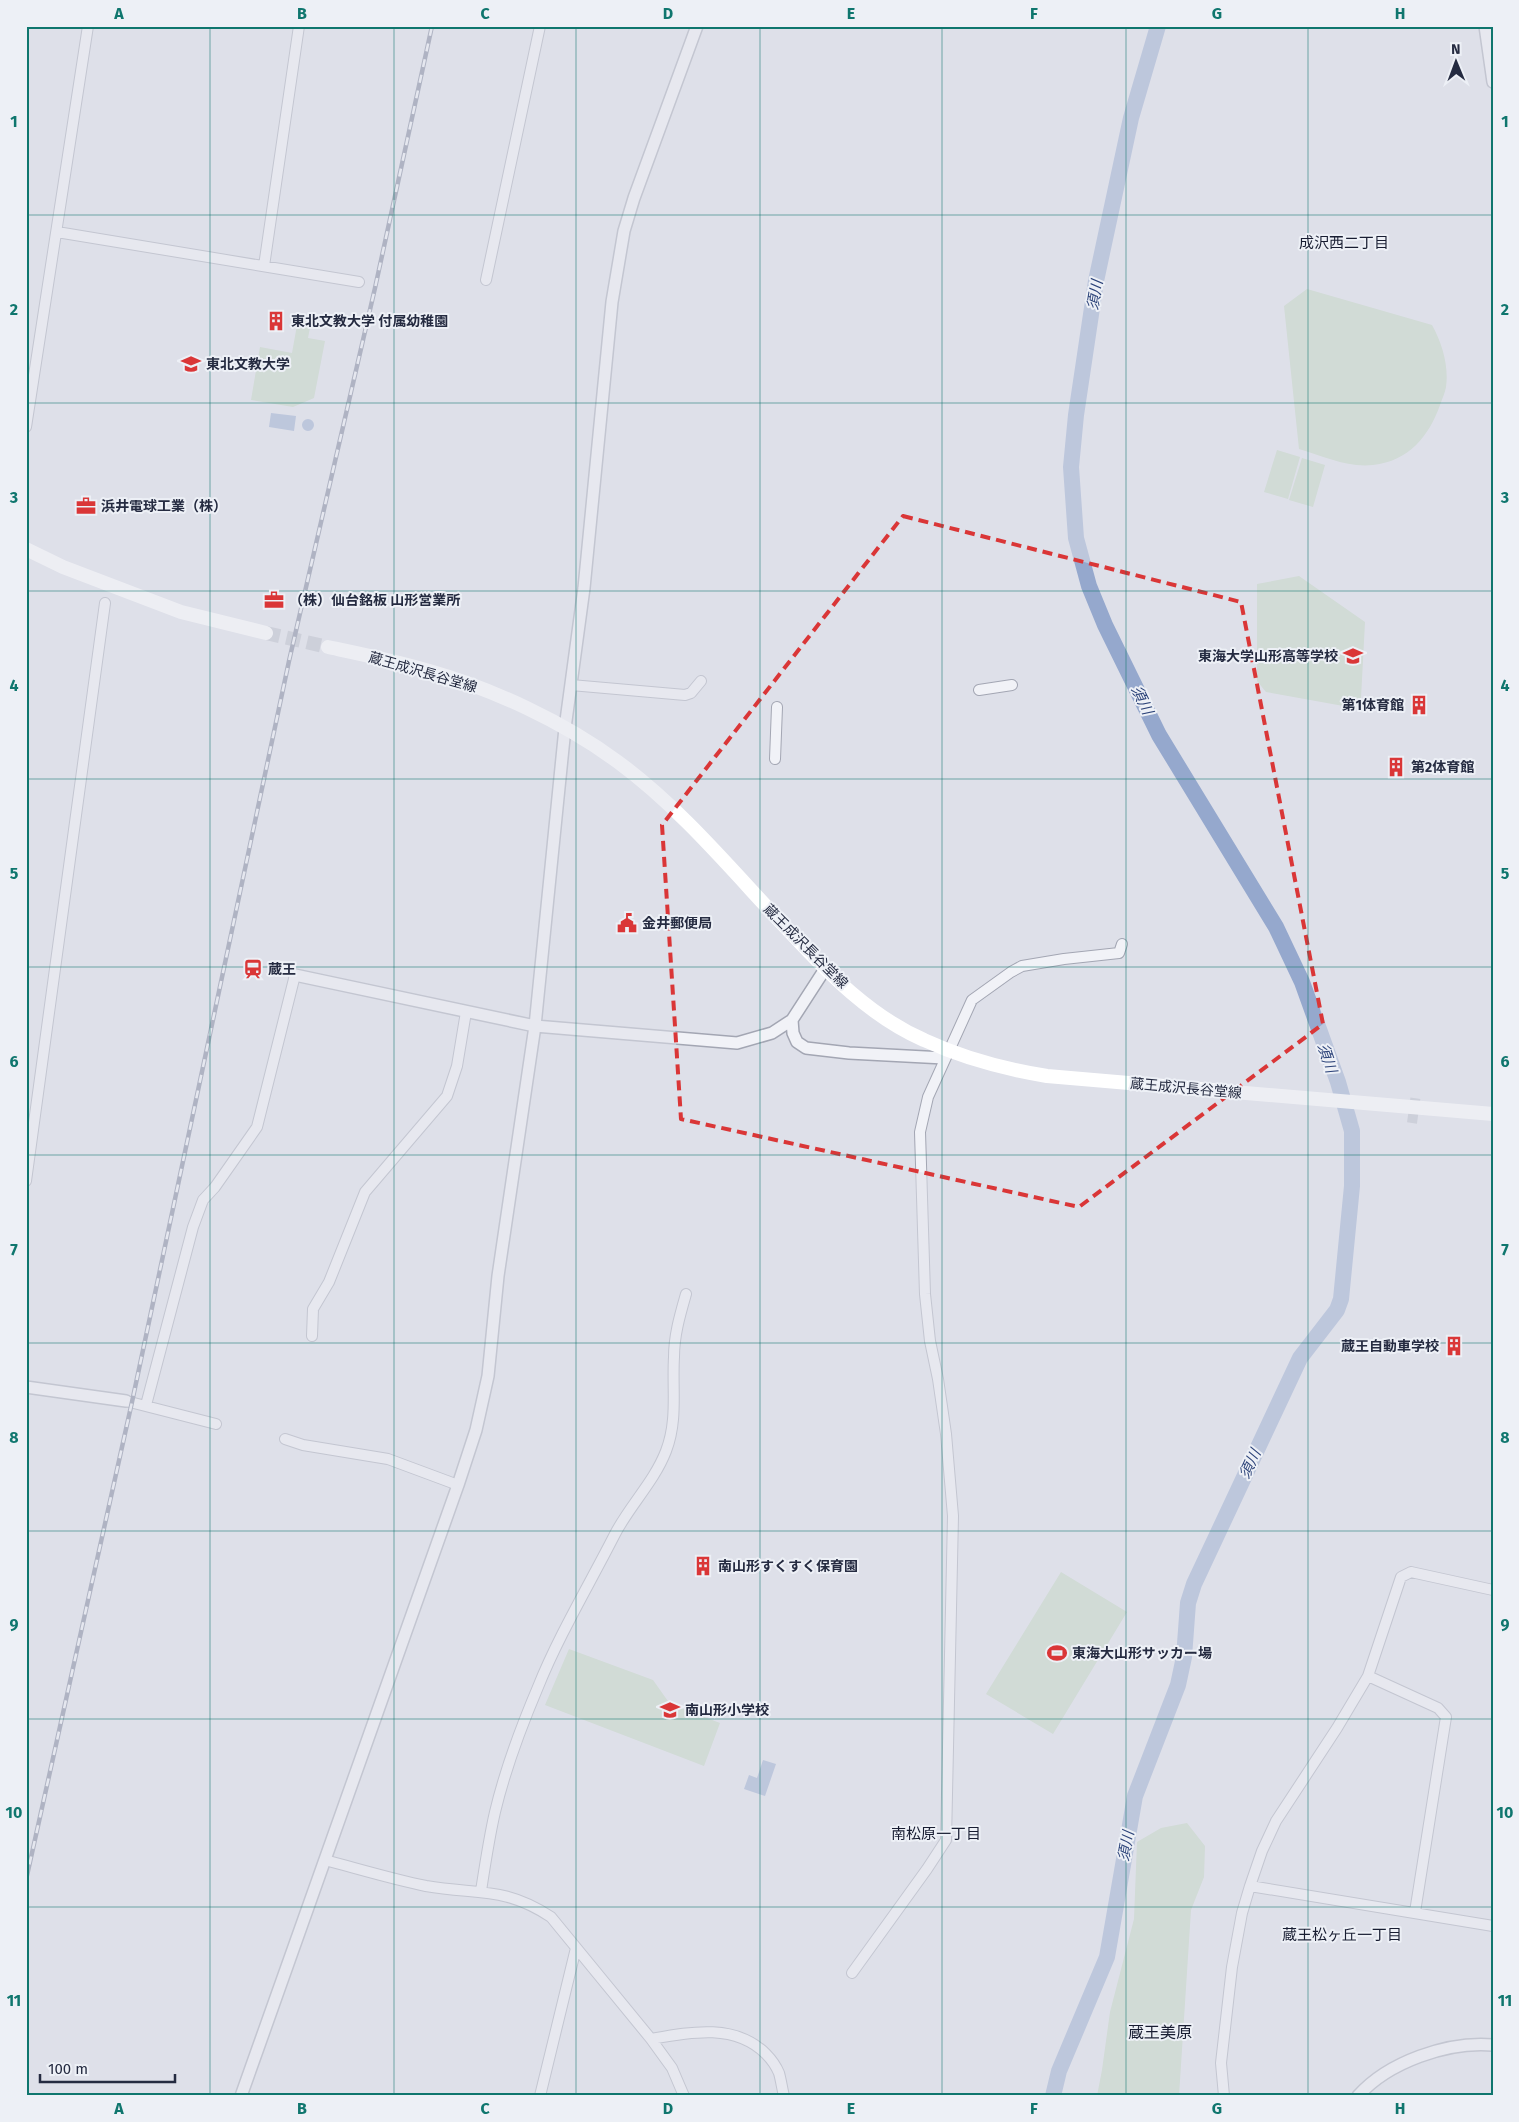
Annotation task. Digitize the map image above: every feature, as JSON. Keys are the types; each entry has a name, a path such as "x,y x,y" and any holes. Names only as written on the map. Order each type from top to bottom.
{"main road":[{"path":"26,549 63,568 172,610 266,633"},
{"name":"蔵王成沢長谷堂線","path":"328,647 428,670 491,692 565,728 618,762 673,809 825,969 883,1016 947,1054 1024,1072 1493,1114"}],"street":[{"path":"26,427 88,26"},
{"path":"264,266 299,26"},
{"path":"486,280 540,26"},
{"path":"240,2096 458,1485 476,1430 488,1376 498,1276 535,1026 565,728 584,588 612,302 624,231 634,198 697,26"},
{"path":"1485,26 1493,82"},
{"path":"57,232 359,282"},
{"path":"26,1180 105,603"},
{"path":"572,686 686,695 691,693 701,681"},
{"path":"979,690 1012,685"},
{"path":"775,760 777,707"},
{"path":"852,1974 946,1840 953,1516 945,1425 930,1341 924,1294 920,1132 928,1097 972,1000 1022,966 1120,953 1122,944"},
{"path":"146,1405 193,1228 203,1200 257,1127 295,975 535,1026 737,1043 772,1033 792,1020 825,969"},
{"path":"312,1336 313,1309 329,1282 365,1192 447,1096 457,1066 466,1012"},
{"path":"792,1020 792,1033 797,1042 806,1048 849,1053 947,1054"},
{"path":"481,1891 495,1812 537,1688 552,1654 616,1532 654,1478 667,1449 675,1409 674,1357 676,1330 686,1294"},
{"path":"26,1387 126,1401 216,1424"},
{"path":"285,1439 303,1445 388,1459 458,1485"},
{"path":"1224,2096 1221,2063 1232,1967 1242,1913 1262,1851 1276,1821 1337,1728 1368,1676 1402,1577 1411,1572 1493,1590"},
{"path":"1368,1676 1438,1708 1446,1717 1415,1912"},
{"path":"325,1860 406,1882 508,1895 541,1910 551,1917 651,2039 672,2068 684,2096"},
{"path":"1250,1886 1493,1926"},
{"path":"540,2096 576,1948"},
{"path":"651,2039 696,2032 741,2037 755,2044 771,2059 779,2072 784,2096"},
{"path":"1358,2096 1384,2074 1409,2060 1437,2050 1461,2046 1493,2045"}],"highlighted area":[{"path":"903,516 1241,602 1323,1024 1079,1207 681,1119 662,825"}],"green space":[{"path":"1307,289 1432,325 1444,355 1447,379 1446,389 1430,427 1423,437 1416,445 1397,458 1386,463 1354,465 1299,449 1284,306"},
{"path":"299,314 312,317 308,338 325,341 314,398 293,407 251,400 260,347 292,353"},
{"path":"1277,450 1300,457 1288,499 1264,492"},
{"path":"1302,458 1325,465 1313,507 1289,500"},
{"path":"1299,576 1365,622 1361,698 1349,707 1266,692 1257,681 1257,584"},
{"name":"東海大山形サッカー場","path":"1061,1572 1127,1612 1053,1734 986,1694"},
{"path":"569,1649 653,1680 670,1704 720,1723 704,1766 545,1705"},
{"path":"1187,1823 1205,1846 1204,1877 1191,1910 1179,2096 1097,2096 1110,2012 1134,1919 1137,1842 1161,1828"}],"water":[{"path":"271,413 296,416 294,431 269,427"},
{"path":"306,419 310,419 314,425 310,431 306,431 302,427 302,423"},
{"path":"763,1760 776,1764 765,1796 744,1789 749,1775 757,1778"}],"waterway":[{"name":"須川","path":"1053,2096 1059,2071 1107,1957 1135,1796 1178,1685 1184,1657 1188,1603 1194,1584 1300,1358 1337,1310 1341,1299 1352,1186 1352,1131 1338,1082 1302,982 1276,927 1159,735 1105,625 1089,586 1076,538 1071,467 1076,415 1096,281 1131,118 1158,26"}],"tunnel":[{"path":"266,633 328,647"},
{"path":"1412,1123 1416,1094"}],"railway":[{"path":"26,1880 132,1402 289,661 375,288 432,26"}],"place":[{"name":"東北文教大学 付属幼稚園","path":"276,321"},
{"name":"東北文教大学","path":"191,364"},
{"name":"浜井電球工業（株）","path":"86,506"},
{"name":"（株）仙台銘板 山形営業所","path":"274,600"},
{"name":"東海大学山形高等学校","path":"1353,656"},
{"name":"第1体育館","path":"1419,705"},
{"name":"第2体育館","path":"1396,767"},
{"name":"金井郵便局","path":"627,923"},
{"name":"蔵王","path":"253,969"},
{"name":"蔵王自動車学校","path":"1454,1346"},
{"name":"南山形すくすく保育園","path":"703,1566"},
{"name":"東海大山形サッカー場","path":"1057,1653"},
{"name":"南山形小学校","path":"670,1710"}],"district":[{"name":"成沢西二丁目","path":"1344,243"},
{"name":"南松原一丁目","path":"936,1834"},
{"name":"蔵王松ヶ丘一丁目","path":"1342,1935"},
{"name":"蔵王美原","path":"1160,2032"}]}
